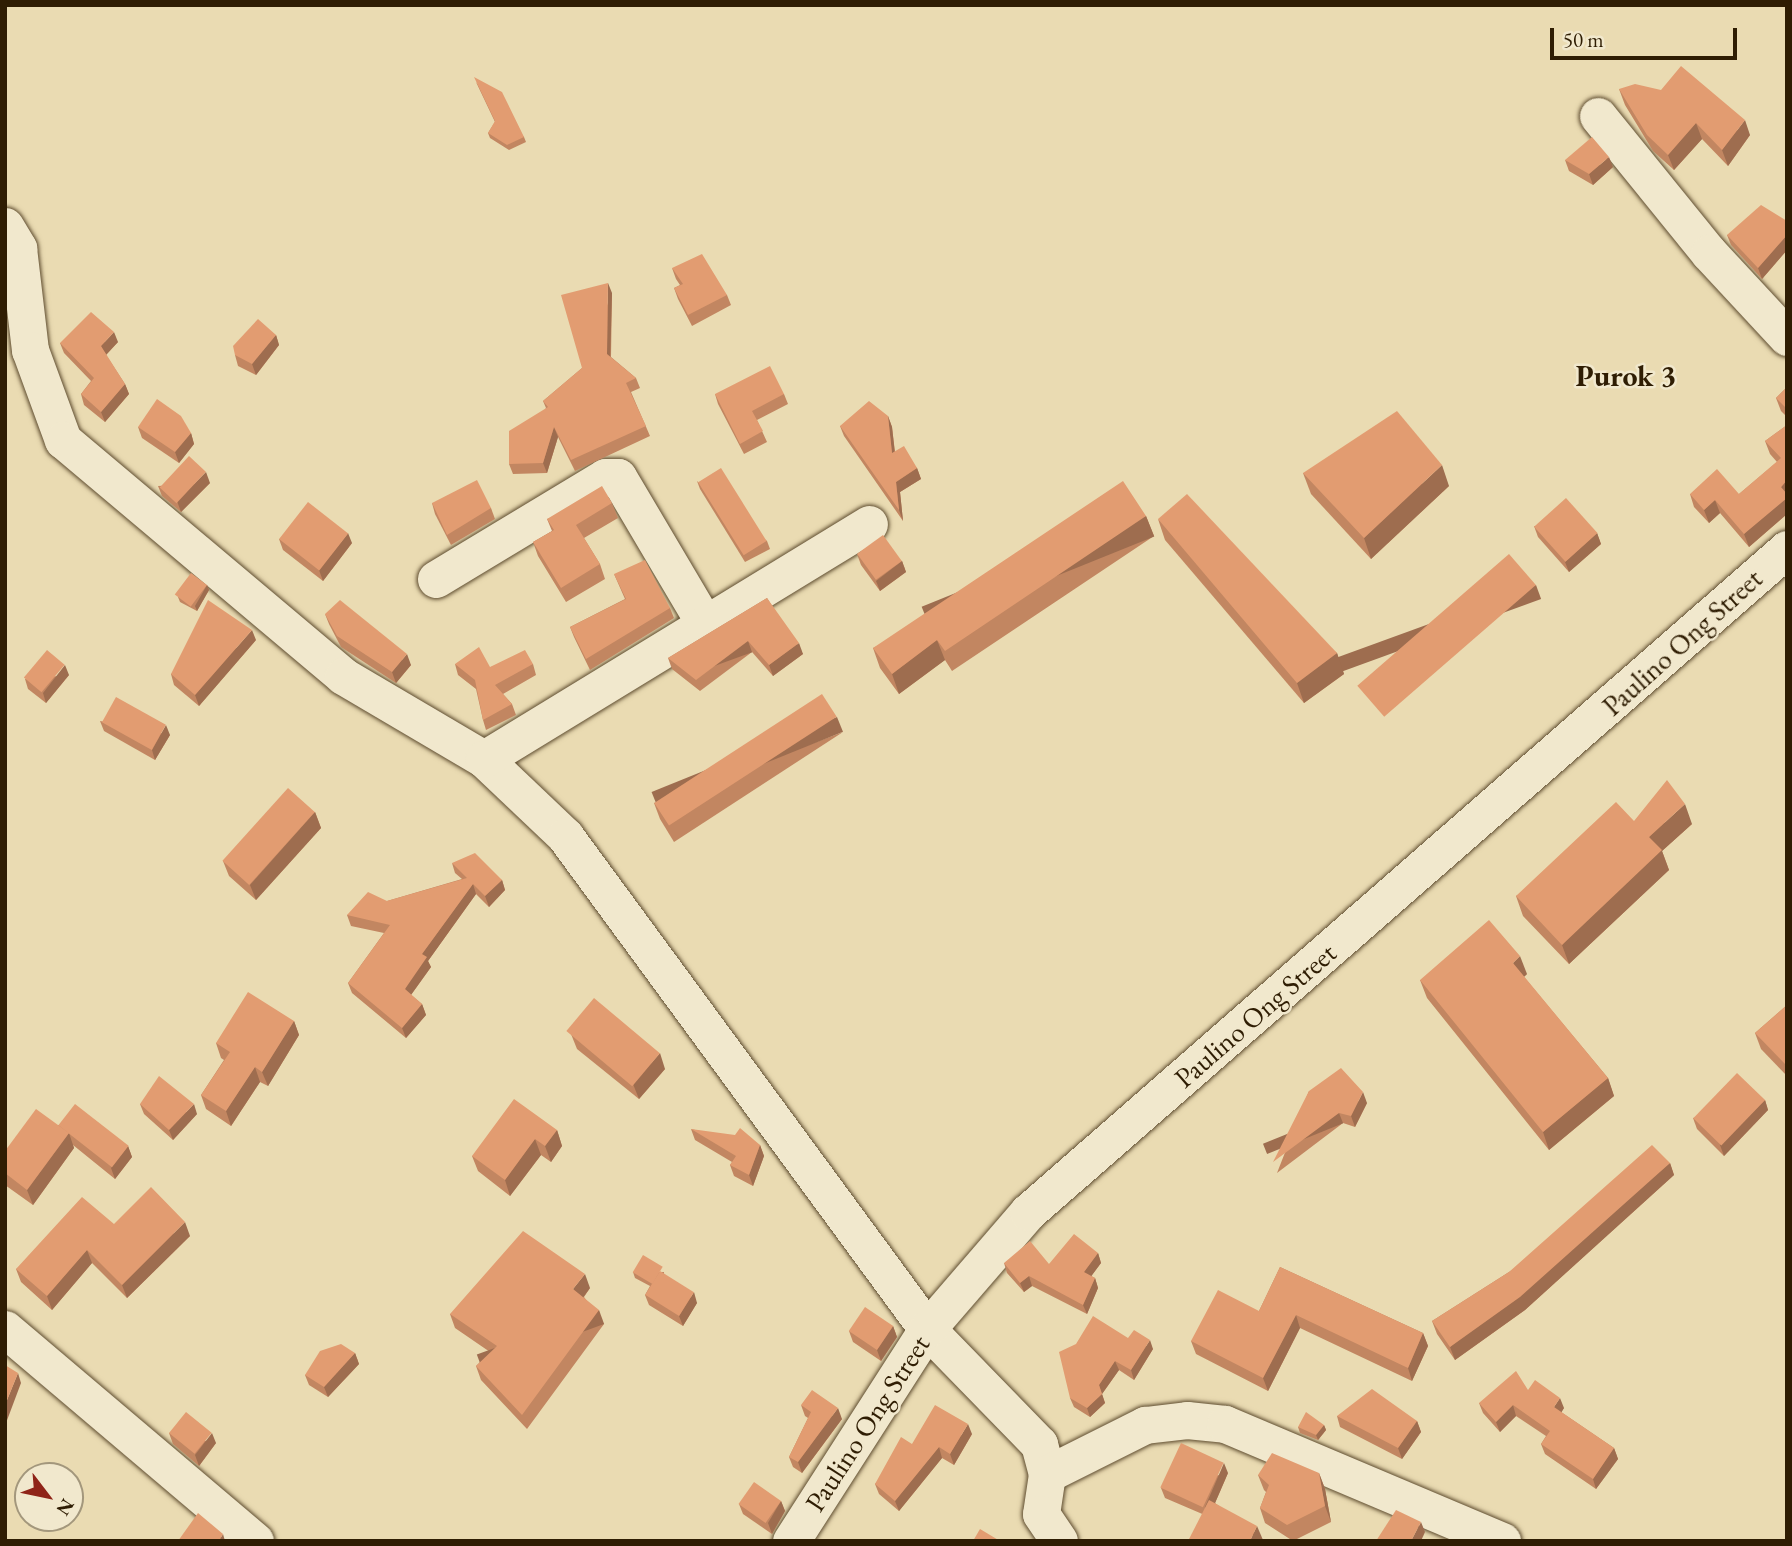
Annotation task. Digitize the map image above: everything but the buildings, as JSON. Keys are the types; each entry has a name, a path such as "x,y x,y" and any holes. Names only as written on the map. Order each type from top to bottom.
{"street":[{"path":"1598,116 1709,253 1787,337"},
{"path":"5,226 18,248 30,350 63,440 343,676 484,759 589,867 927,1329 1021,1421 1039,1444 1048,1475 1041,1514 1059,1541"},
{"path":"436,579 605,477 618,477 703,621"},
{"path":"484,759 703,621 869,524"},
{"name":"Paulino Ong Street","path":"791,1541 927,1329 1028,1212 1784,556"},
{"path":"5,1329 255,1541"},
{"path":"1048,1475 1145,1425 1187,1420 1225,1424 1502,1541"}],"district":[{"name":"Purok 3","path":"1626,376"}]}
